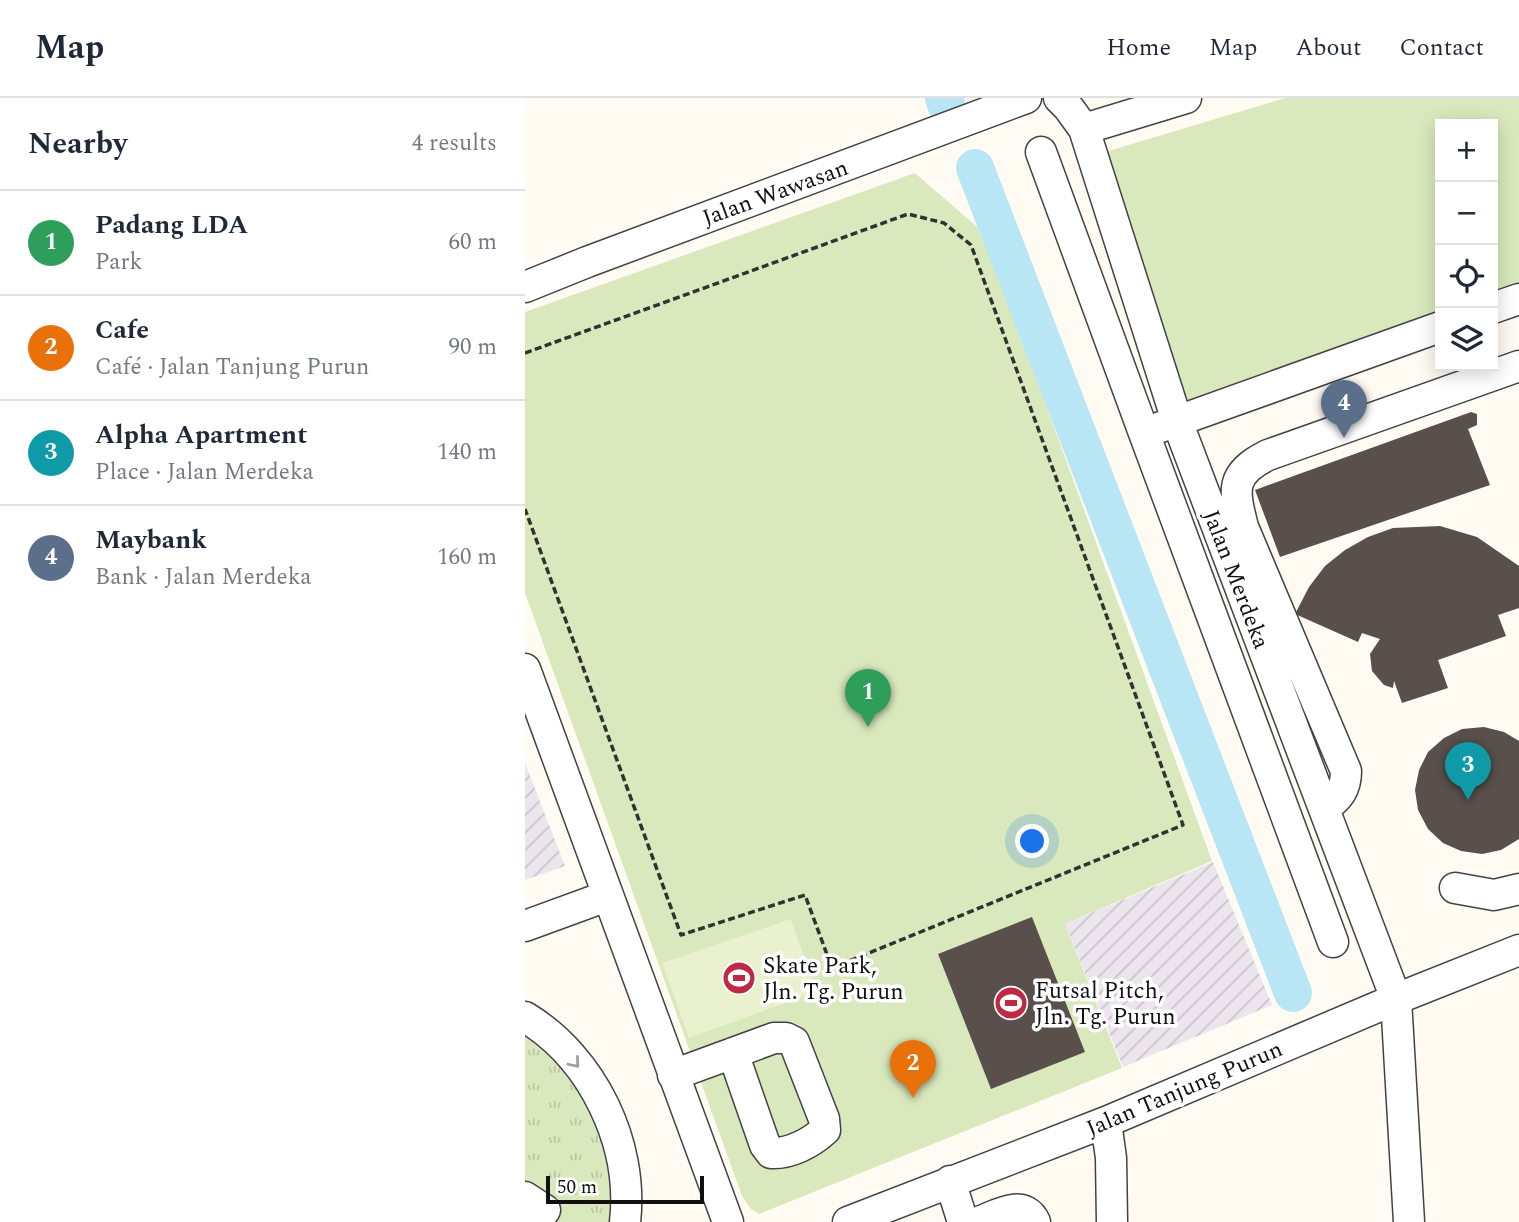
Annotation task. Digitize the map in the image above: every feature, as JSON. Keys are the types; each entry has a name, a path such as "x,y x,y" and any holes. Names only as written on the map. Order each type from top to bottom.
{"street":[{"name":"Jalan Wawasan","path":"525,287 587,261 1026,98"},
{"path":"1071,108 1186,98"},
{"name":"Jalan Merdeka","path":"1071,108 1177,421 1247,570 1293,727 1397,999 1409,1222"},
{"path":"1041,152 1333,942"},
{"path":"1144,433 1435,329"},
{"path":"1324,808 1337,799 1346,784 1346,771 1321,714 1247,570 1243,527 1236,496 1237,479 1246,468 1268,456 1519,366"},
{"path":"525,669 728,1222"},
{"path":"1293,727 1321,714"},
{"path":"1455,888 1494,895 1519,889"},
{"path":"525,926 607,896"},
{"name":"Jalan Tanjung Purun","path":"848,1222 1106,1122 1519,950"},
{"path":"525,1017 538,1025 576,1062 597,1092 618,1137 628,1197 625,1222"},
{"path":"673,1075 733,1053"},
{"path":"1106,1122 1111,1158 1112,1222"},
{"path":"950,1181 963,1222"},
{"path":"525,1198 545,1210 537,1222"},
{"path":"979,1222 1006,1211 1021,1209 1031,1214 1035,1222"}],"path":[{"path":"525,353 908,214 944,223 971,245 1183,825 832,968 805,895 681,935 525,509"}],"shaded area":[{"path":"525,763 565,866 525,880"},
{"path":"1213,862 1272,1005 1123,1067 1065,924"}],"green space":[{"path":"1285,98 1519,98 1519,296 1498,303 1498,119 1435,119 1435,325 1186,411 1105,152"},
{"path":"915,173 983,232 1212,861 1065,924 1122,1068 759,1214 751,1209 742,1196 525,593 525,312"},
{"name":"Skate Park, Jln. Tg. Purun","path":"791,919 816,992 689,1038 662,963"},
{"path":"525,1030 567,1066 609,1140 615,1222 525,1222"}],"building":[{"path":"1471,412 1477,414 1477,425 1468,429 1490,485 1280,557 1255,490"},
{"path":"1440,526 1477,537 1519,566 1519,608 1498,615 1506,636 1438,660 1448,688 1402,703 1394,681 1393,688 1384,685 1372,671 1370,654 1380,639 1362,633 1358,642 1295,614 1309,587 1325,566 1345,550 1368,537 1393,528"},
{"path":"1484,727 1504,732 1519,741 1519,839 1501,850 1482,854 1461,851 1443,843 1428,829 1418,810 1415,790 1419,770 1428,752 1444,738 1462,729"},
{"name":"Futsal Pitch, Jln. Tg. Purun","path":"1032,917 1085,1052 991,1089 938,954"}],"waterway":[{"path":"944,98 946,104"},
{"path":"975,168 1293,993"}],"place":[{"name":"Maybank","path":"1344,438"},
{"name":"Padang LDA","path":"868,727"},
{"name":"Alpha Apartment","path":"1468,800"},
{"name":"Skate Park, Jln. Tg. Purun","path":"739,978"},
{"name":"Futsal Pitch, Jln. Tg. Purun","path":"1011,1003"},
{"name":"Cafe","path":"913,1098"}]}
